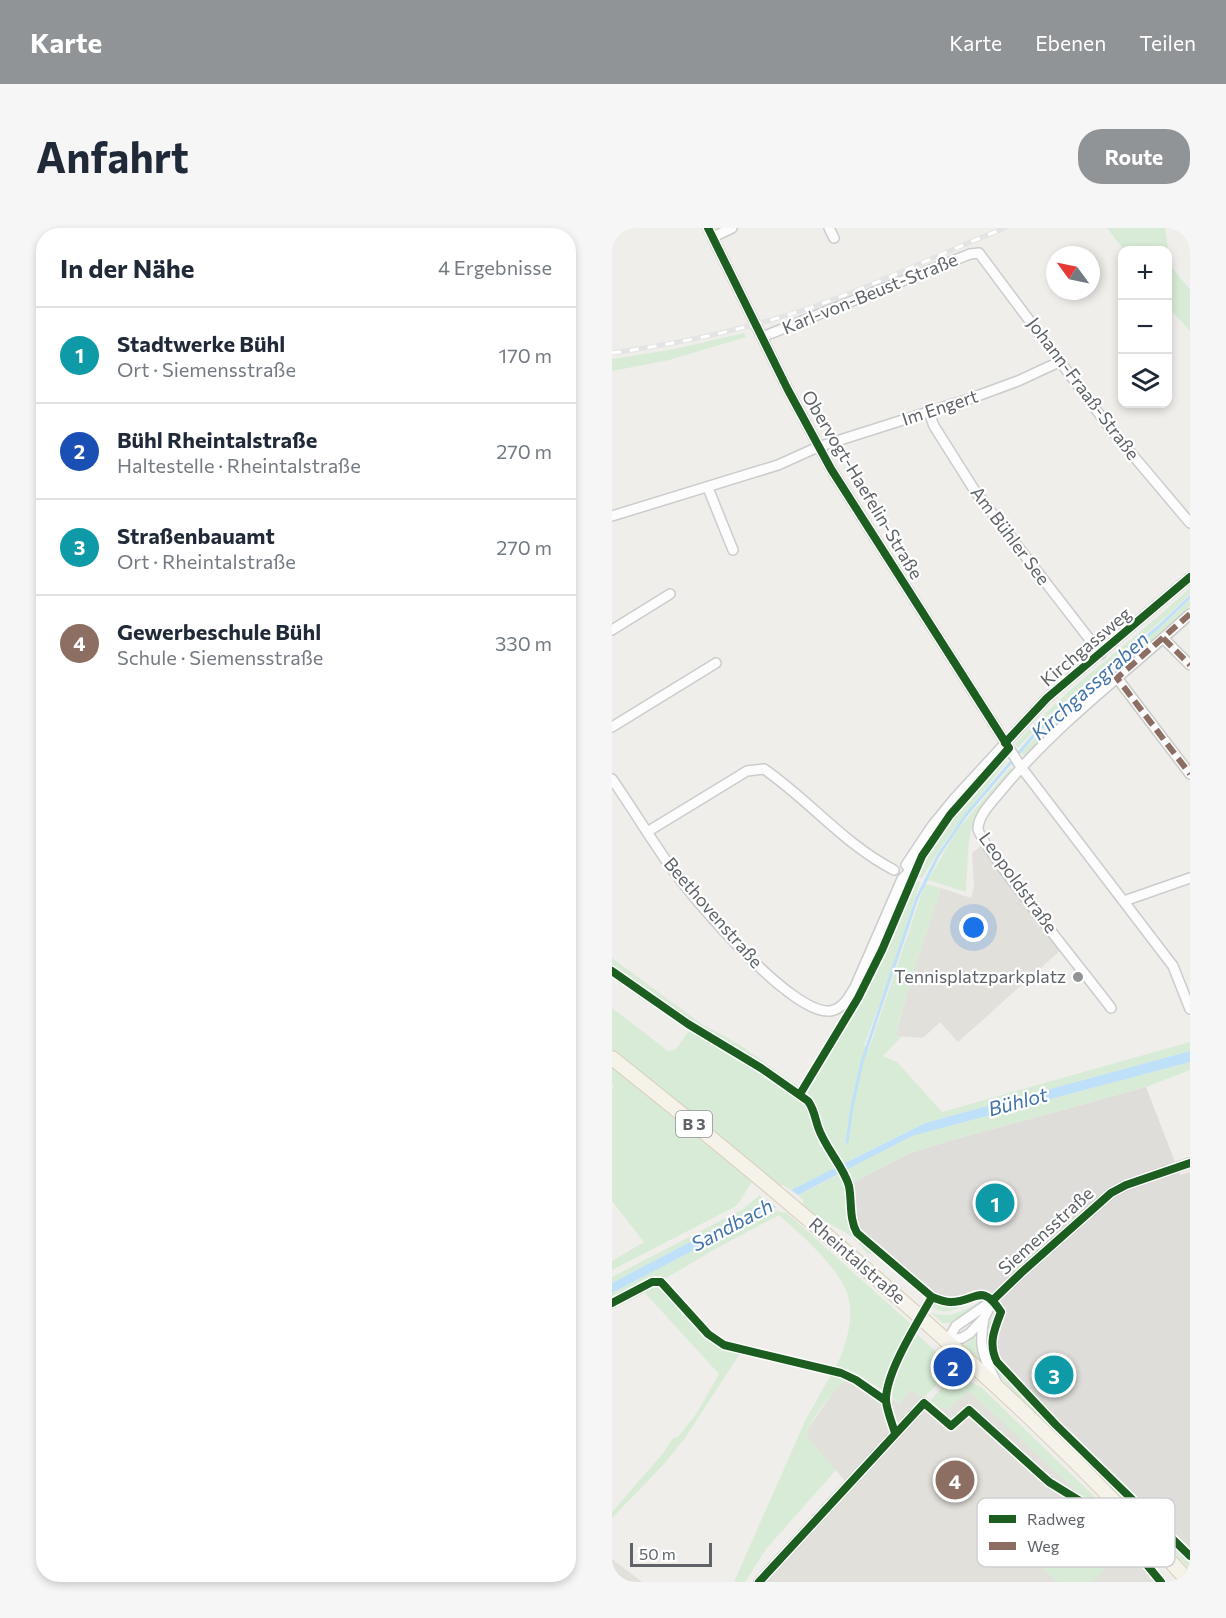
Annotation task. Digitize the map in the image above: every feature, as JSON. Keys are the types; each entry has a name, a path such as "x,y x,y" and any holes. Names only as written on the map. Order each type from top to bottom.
{"main road":[{"name":"Rheintalstraße","path":"612,1058 794,1206 947,1341 999,1388 1109,1498"},
{"name":"Rheintalstraße","path":"1175,1567 1189,1582"}],"street":[{"name":"Obervogt-Haefelin-Straße","path":"708,228 818,447 1019,765 1173,966 1186,986 1190,1009"},
{"path":"713,237 732,228"},
{"path":"829,228 834,238"},
{"name":"Karl-von-Beust-Straße","path":"762,337 970,254 980,253"},
{"name":"Johann-Fraaß-Straße","path":"980,253 1109,427 1190,524"},
{"name":"Im Engert","path":"818,447 1018,381 1059,362"},
{"name":"Am Bühler See","path":"929,412 934,426 975,491 1101,654"},
{"path":"612,516 778,465 818,447"},
{"path":"708,488 733,550"},
{"name":"Kirchgassweg","path":"841,1007 847,1001 867,963 902,879 909,871 906,865 939,817 970,780 1007,746 1047,698 1190,577"},
{"path":"612,630 670,594"},
{"name":"Leopoldstraße","path":"1111,1008 980,835 978,828 986,810 1019,765 1066,721 1190,614"},
{"path":"1163,638 1190,665"},
{"path":"612,727 716,663"},
{"path":"1117,678 1190,774"},
{"path":"647,832 747,771 764,769 857,844 894,870 896,876 902,879"},
{"name":"Beethovenstraße","path":"612,778 684,885 768,977 788,993 822,1010 831,1011 841,1007"},
{"path":"894,870 901,864 906,865"},
{"path":"1124,901 1190,879"},
{"name":"Siemensstraße","path":"947,1341 962,1338 984,1318 993,1300 1111,1193 1126,1185 1190,1163"},
{"path":"947,1341 956,1326 993,1300"},
{"path":"984,1318 981,1335 982,1350 999,1388"},
{"path":"759,1582 924,1403"}],"shaded area":[{"path":"982,845 1062,949 958,1042 940,1022 923,1038 895,1036 941,888 971,898 974,886 972,853"},
{"path":"1146,1087 1180,1175 1190,1172 1190,1553 1175,1537 1175,1498 1137,1498 1068,1434 998,1360 993,1350 995,1333 1003,1311 1002,1304 990,1295 979,1293 954,1300 941,1298 923,1287 875,1247 854,1225 852,1183 910,1153"},
{"path":"852,1372 900,1404 911,1389 935,1407 969,1391 1083,1498 977,1498 977,1567 1146,1567 1158,1582 765,1582 852,1489 806,1436 808,1429 831,1395"},
{"path":"612,1559 642,1582 612,1582"}],"green space":[{"path":"1107,228 1165,228 1168,246 1121,246"},
{"path":"1172,267 1190,290 1190,331 1172,311"},
{"path":"744,333 746,337 669,360 612,371 612,359 675,349"},
{"path":"1190,588 1190,594 1169,614 1080,688 1018,748 1015,744 1035,723"},
{"path":"1190,600 1190,606 1177,619 1080,701 1024,756 1021,752 1038,735"},
{"path":"1004,758 1006,762 951,833 922,878 916,876 942,829"},
{"path":"1010,768 1012,770 985,802 973,823 968,848 966,892 928,880 958,829"},
{"path":"914,879 920,882 890,978 864,1045 869,1049 925,884 941,888 895,1035 902,1036 883,1056 897,1062 942,1112 1190,1042 1190,1051 925,1123 841,1165 808,1096 808,1087 852,1013 886,948"},
{"path":"612,958 700,1023 740,1045 799,1087 794,1089 775,1074 704,1031 612,967"},
{"path":"612,1008 668,1051 675,1050 691,1028 747,1062 808,1104 821,1142 834,1169 791,1190 783,1185 780,1186 612,1049"},
{"path":"1190,1062 1190,1070 1146,1087 910,1153 852,1183 844,1171 912,1136"},
{"path":"612,1067 752,1182 736,1206 612,1270 612,1261 644,1242 612,1201 612,1089 614,1086"},
{"path":"840,1174 845,1186 852,1226 872,1248 872,1253 867,1254 854,1238 817,1216 802,1204 804,1201 798,1195"},
{"path":"760,1195 764,1203 612,1283 612,1277 743,1209"},
{"path":"770,1209 786,1212 912,1325 895,1357 884,1391 853,1372 850,1375 835,1369 849,1330 850,1306 847,1294 841,1281 822,1256 779,1215 663,1280 655,1278 612,1300 612,1293"},
{"path":"656,1284 665,1290 712,1342 741,1352 685,1438 664,1464 612,1518 612,1512 664,1452 673,1438 678,1437 696,1414 719,1374 645,1293 612,1310 612,1306"},
{"path":"975,1299 948,1311 931,1307 935,1303 949,1305"},
{"path":"984,1299 950,1323 943,1323 930,1312 951,1314"},
{"path":"996,1311 999,1312 990,1339 993,1358 1010,1382 1064,1437 1058,1436 1015,1393 987,1356 984,1346 985,1336"},
{"path":"917,1334 952,1370 923,1398 911,1389 900,1404 892,1397 895,1380"},
{"path":"975,1335 977,1353 981,1362 964,1346"},
{"path":"832,1373 846,1378 818,1413 806,1436 836,1470 766,1549 745,1582 734,1582 806,1419"},
{"path":"953,1376 960,1381 963,1378 982,1388 1096,1498 1084,1498 969,1391 948,1409 935,1407 929,1402"},
{"path":"1078,1451 1130,1498 1122,1498 1081,1457"},
{"path":"1175,1543 1190,1558 1190,1570 1175,1553"},
{"path":"1042,1567 1103,1567 1105,1569 1092,1582 1057,1582"},
{"path":"1152,1567 1155,1567 1168,1582 1164,1582"}],"water":[{"name":"Bühlot","path":"1190,1051 1190,1062 912,1136 798,1195 791,1190 925,1123"},
{"name":"Sandbach","path":"767,1199 776,1207 612,1293 612,1283 764,1203"}],"waterway":[{"name":"Kirchgassgraben","path":"847,1142 862,1062 917,898 938,856 966,815 1034,735 1190,597"}],"railway":[{"path":"612,353 701,337 788,315 865,287 1005,228"}],"marked path":[{"path":"1190,614 1117,678 1190,774"},
{"path":"1163,638 1190,665"}],"cycle path":[{"path":"708,228 788,390 831,469 1009,748 950,815 922,856 882,950 858,998 800,1094"},
{"path":"1005,743 1047,698 1190,577"},
{"path":"612,971 688,1024 761,1068 808,1101 821,1135 847,1179 853,1222 857,1233 932,1297 951,1302 978,1295 988,1297 1001,1312 992,1343 997,1362 1056,1425 1131,1498"},
{"path":"993,1300 1111,1193 1126,1185 1190,1163"},
{"path":"612,1303 652,1282 661,1282 708,1334 724,1345 841,1373 856,1380 886,1401"},
{"path":"895,1433 886,1401 887,1390 896,1362 932,1297"},
{"path":"759,1582 924,1403 951,1426 969,1410 1049,1482 1075,1498"},
{"path":"1175,1541 1190,1556"},
{"path":"1149,1567 1161,1582"}],"place":[{"name":"Tennisplatzparkplatz","path":"1078,977"},
{"name":"Stadtwerke Bühl","path":"995,1203"},
{"name":"Bühl Rheintalstraße","path":"953,1367"},
{"name":"Straßenbauamt","path":"1054,1375"},
{"name":"Gewerbeschule Bühl","path":"955,1480"}]}
